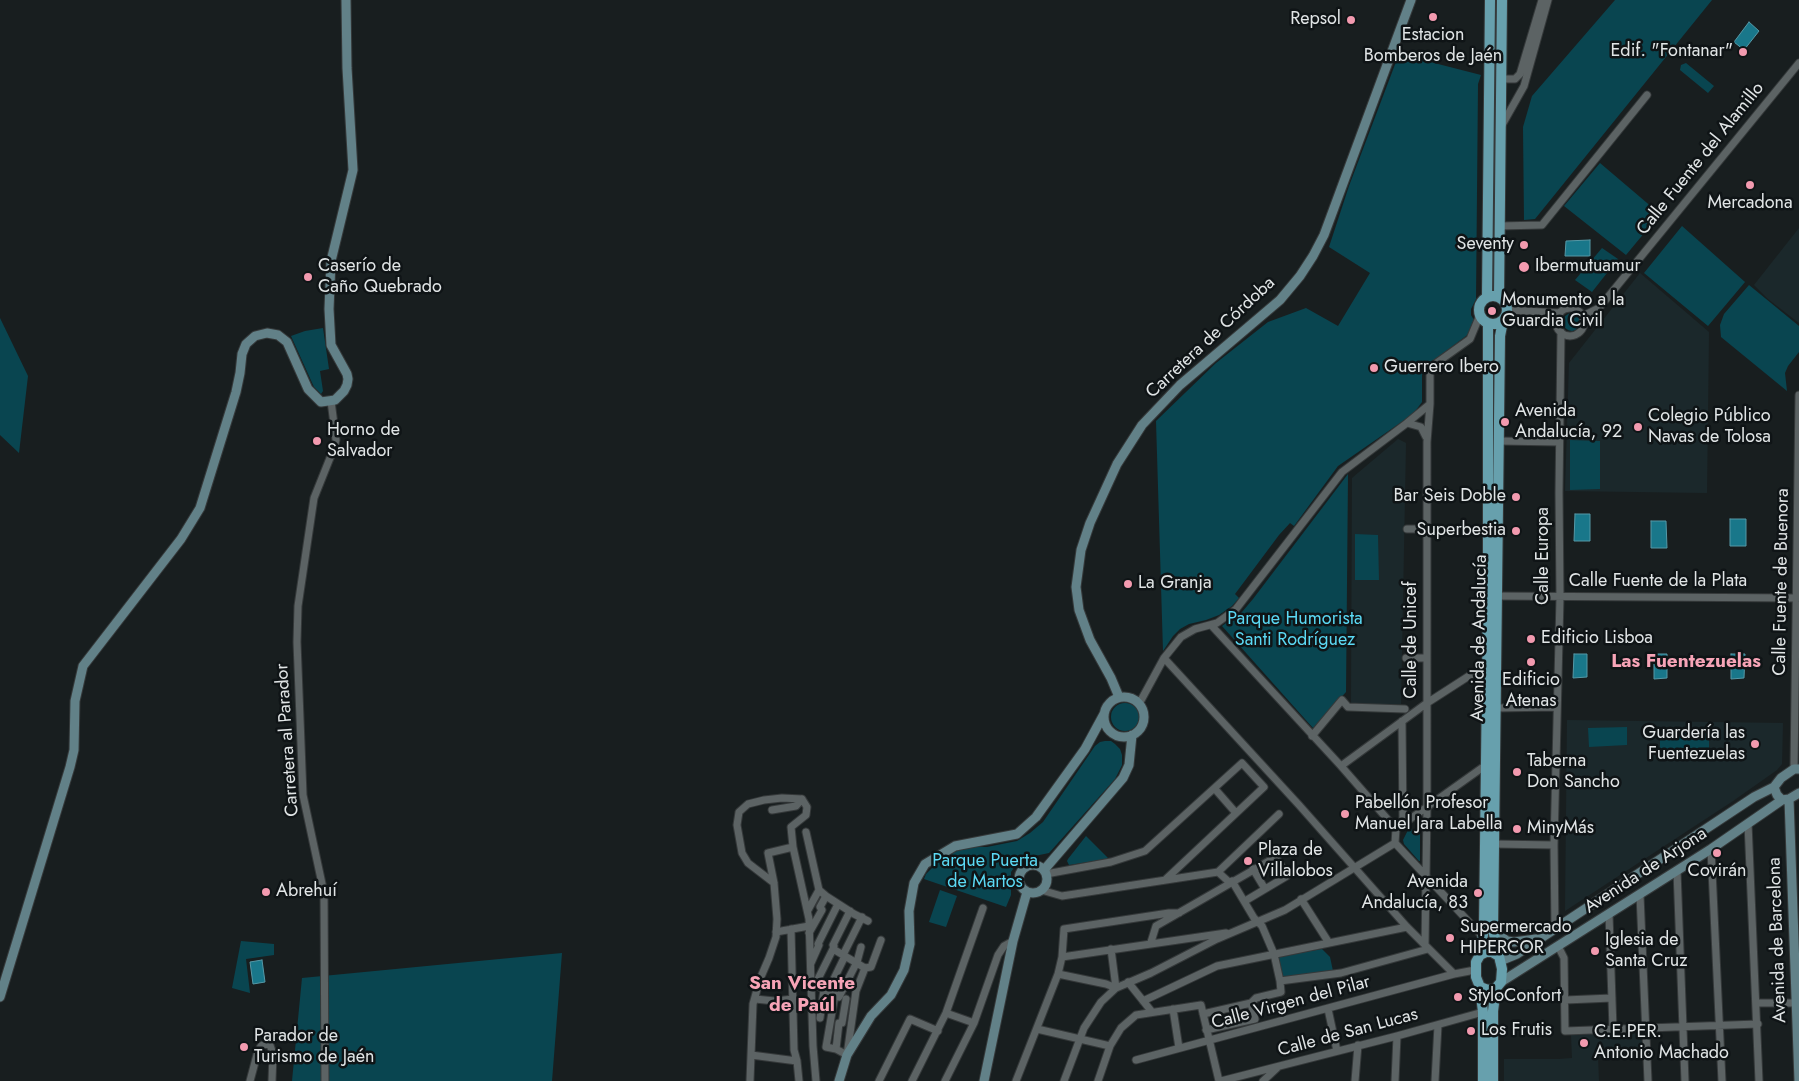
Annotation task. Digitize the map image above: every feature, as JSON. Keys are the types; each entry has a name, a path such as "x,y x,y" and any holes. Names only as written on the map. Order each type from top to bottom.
{"main road":[{"path":"1487,297 1490,0"},
{"path":"1499,297 1502,0"},
{"path":"1487,297 1499,297 1506,302 1508,310 1503,321 1496,324 1488,324 1480,315 1479,306 1487,297"},
{"name":"Avenida de Andalucía","path":"1480,955 1484,928 1486,664 1493,596 1499,441 1500,336 1503,321"},
{"name":"Avenida de Andalucía","path":"1488,324 1496,708 1493,930 1499,958"},
{"path":"1483,1081 1483,1012 1480,987 1475,970 1476,962 1480,955 1492,952 1499,958 1502,968 1493,1011 1493,1081"},
{"path":"1480,987 1488,990 1499,985"}],"street":[{"path":"0,996 70,767 74,750 75,701 83,666 181,539 200,508 236,392 242,354 246,344 255,336 267,333 278,335 287,342 304,382 313,396 321,402 331,401 339,398 344,391 348,379 331,345 329,309 331,261 353,170 347,68 346,0"},
{"name":"Carretera de Córdoba","path":"1119,697 1090,640 1079,610 1076,587 1081,550 1090,523 1117,464 1142,425 1180,385 1280,300 1300,276 1313,256 1324,236 1410,0"},
{"path":"1501,79 1515,79 1520,74 1542,0"},
{"path":"1501,128 1524,86 1548,0"},
{"name":"Calle Fuente del Alamillo","path":"1583,316 1599,308 1799,63"},
{"path":"1499,226 1542,225 1647,95"},
{"path":"1508,310 1560,313 1568,308 1572,308 1580,312 1584,320 1583,328 1577,335 1568,336 1561,332 1557,325 1560,313"},
{"name":"Calle de Unicef","path":"1426,947 1427,442 1430,371 1435,364 1470,339 1480,315"},
{"name":"Calle Europa","path":"1555,929 1554,845 1560,597 1559,442 1561,332"},
{"name":"Calle Fuente de Buenora","path":"1797,769 1799,395"},
{"name":"Carretera al Parador","path":"325,1081 324,893 303,795 297,642 298,606 314,498 336,440 331,401"},
{"path":"1139,704 1164,658 1181,636 1187,632 1217,623 1236,610 1342,472 1430,404"},
{"path":"1407,423 1421,427 1426,433 1427,442"},
{"path":"1499,441 1559,442"},
{"path":"1407,529 1427,530"},
{"name":"Calle Fuente de la Plata","path":"1493,596 1797,598"},
{"path":"1211,625 1341,766 1396,829 1395,843 1483,938"},
{"path":"1164,658 1407,927 1454,974"},
{"path":"1406,658 1426,658"},
{"path":"1341,766 1427,703 1486,664"},
{"path":"847,1055 871,1016 891,995 904,970 910,944 909,910 914,883 925,864 955,846 1017,834 1036,817 1089,744 1109,703 1119,697 1127,697 1134,699 1139,704 1144,715 1144,722 1132,736 1103,735 1089,744"},
{"path":"1312,736 1342,700 1348,708 1405,709"},
{"path":"1496,708 1556,707"},
{"path":"1104,714 1106,726 1113,734"},
{"path":"1402,722 1403,824"},
{"path":"1045,872 1124,778 1129,765 1132,736"},
{"path":"1045,872 1111,862 1145,851 1242,763 1264,787 1166,879"},
{"path":"1396,829 1486,765"},
{"name":"Avenida de Arjona","path":"1499,958 1517,954 1754,797 1774,787 1781,778 1797,769"},
{"path":"1774,787 1777,795 1786,799"},
{"path":"1215,789 1236,813"},
{"name":"Avenida de Arjona","path":"1499,985 1711,850 1748,823 1799,793"},
{"path":"774,883 748,863 742,853 736,825 739,812 748,804 764,800 782,798 802,799"},
{"path":"772,810 796,806 802,799"},
{"path":"802,799 807,807 806,815 791,827 793,847 808,910 810,966 813,984 816,1081"},
{"name":"Avenida de Barcelona","path":"1786,799 1795,838 1799,1081"},
{"path":"1041,890 1062,896 1218,872 1279,814"},
{"path":"1748,823 1759,1081"},
{"path":"806,832 819,890 838,904 865,919 826,990 820,1018"},
{"path":"1064,1081 1084,1028 1101,1002 1116,988 1285,910 1395,843"},
{"path":"1494,844 1554,845"},
{"path":"750,1081 755,999 776,932 777,919 774,883 768,853 793,847"},
{"path":"1711,850 1722,1081"},
{"path":"1151,942 1156,926 1276,857 1287,876 1245,901"},
{"path":"1031,864 1040,867 1045,872 1047,882 1041,890 1034,893 1023,889 1019,882 1022,869 1031,864"},
{"path":"1253,869 1265,889"},
{"path":"1677,871 1685,1081"},
{"path":"1203,1014 1251,1003 1256,998 1281,992 1274,954 1262,926 1257,922 1231,882 1218,872"},
{"path":"808,910 819,890"},
{"path":"984,1081 1013,941 1027,892"},
{"path":"1640,895 1648,1081"},
{"path":"809,930 822,910 820,907 826,896"},
{"path":"1301,899 1329,943"},
{"path":"810,966 818,944 838,904"},
{"path":"912,1081 946,1013 983,908"},
{"path":"813,984 850,911"},
{"path":"1016,1081 1058,974 1062,957 1064,929 1169,913 1179,914"},
{"path":"1609,914 1613,1029"},
{"path":"1143,1001 1218,966 1407,927"},
{"path":"776,932 791,929 809,930"},
{"path":"791,929 794,1050 799,1081"},
{"path":"1493,930 1507,941 1539,939"},
{"path":"1062,957 1151,942 1236,931"},
{"path":"833,947 865,968 871,967 881,940"},
{"path":"944,1081 974,1022 998,955 1004,946 1013,941"},
{"path":"1558,946 1564,958 1565,1031 1758,1024"},
{"path":"847,1055 836,1049 826,1047 840,997 857,962 861,947"},
{"path":"1280,981 1342,973 1426,947"},
{"path":"1111,949 1116,988"},
{"path":"839,1081 847,1055 856,991 865,968"},
{"name":"Calle Virgen del Pilar","path":"1136,1060 1454,974 1475,970"},
{"path":"1058,974 1106,984 1116,988"},
{"path":"1128,982 1152,1012"},
{"path":"813,984 840,997 855,1001"},
{"path":"836,1049 840,1023 842,1023 840,997"},
{"path":"1565,1000 1612,998"},
{"path":"755,999 793,999"},
{"path":"1206,1030 1255,1019 1251,1003"},
{"path":"1757,1004 1797,1003"},
{"path":"1098,1081 1110,1046 1121,1028 1136,1015 1201,1005 1208,1040 1220,1081"},
{"path":"1172,1009 1179,1048"},
{"path":"1328,1009 1338,1051"},
{"name":"Calle de San Lucas","path":"1220,1081 1398,1036 1483,1012"},
{"path":"946,1013 974,1022"},
{"path":"879,1081 910,1019 938,1031"},
{"path":"1435,1081 1438,1025"},
{"path":"1037,1029 1110,1046"},
{"path":"1395,1081 1398,1036"},
{"path":"250,1081 258,1051 265,1044 270,1045 274,1054 272,1081"},
{"path":"1355,1081 1358,1045"},
{"path":"751,1055 797,1061"},
{"path":"1263,1081 1278,1067"}],"shaded area":[{"path":"1749,22 1759,31 1744,50 1734,42"},
{"path":"1799,228 1799,323 1768,299 1754,285"},
{"path":"1590,240 1590,256 1565,256 1566,241"},
{"name":"Colegio Público Navas de Tolosa","path":"1640,273 1709,332 1707,493 1565,491 1569,363"},
{"path":"1398,439 1406,443 1401,704 1351,704 1352,478"},
{"path":"1575,514 1590,514 1590,541 1574,541"},
{"path":"1730,519 1746,519 1746,546 1730,546"},
{"path":"1651,521 1666,521 1667,548 1651,548"},
{"path":"1574,654 1587,654 1587,677 1573,678"},
{"path":"1654,654 1667,654 1667,678 1654,679"},
{"path":"1731,654 1745,654 1744,678 1731,679"},
{"path":"1567,720 1783,723 1782,764 1777,770 1733,801 1565,911"},
{"path":"262,960 265,982 253,984 250,962"},
{"path":"1641,1031 1643,1054 1598,1057 1599,1081 1504,1081 1504,1059 1572,1058 1571,1035"}],"green space":[{"path":"1615,0 1712,0 1535,219 1524,220 1523,127 1532,96"},
{"path":"1399,54 1481,75 1478,84 1476,299 1471,309 1471,315 1475,322 1470,333 1426,366 1422,375 1422,402 1413,414 1338,466 1294,526 1290,523 1279,535 1235,594 1239,598 1232,606 1219,615 1189,624 1180,629 1163,651 1156,421 1216,363 1268,322 1306,308 1338,326 1370,273 1329,247 1349,186"},
{"path":"1686,63 1714,86 1708,93 1680,70 1681,65"},
{"path":"1600,163 1660,214 1626,255 1564,206"},
{"path":"1682,226 1745,282 1708,326 1644,273"},
{"path":"1602,248 1618,259 1592,292 1575,280"},
{"path":"1749,285 1799,326 1799,352 1785,373 1787,391 1721,337 1720,325 1724,314"},
{"path":"1572,313 1578,316 1581,322 1578,328 1572,331 1566,328 1563,322 1566,316"},
{"path":"0,318 28,376 19,453 0,435"},
{"path":"323,328 329,369 320,371 323,391 321,394 314,387 291,336"},
{"path":"1570,440 1600,441 1600,489 1570,490"},
{"name":"Parque Humorista Santi Rodríguez","path":"1348,474 1346,692 1313,728 1222,626 1242,612 1253,599"},
{"path":"1355,534 1378,535 1379,580 1355,580"},
{"path":"1125,703 1135,707 1139,717 1135,727 1125,731 1115,727 1111,717 1115,707"},
{"path":"1627,727 1627,745 1589,747 1588,728"},
{"path":"1660,729 1709,729 1709,753 1697,750 1687,753 1660,753"},
{"name":"Parque Puerta de Martos","path":"1105,741 1111,741 1115,744 1120,749 1122,755 1122,765 1115,779 1049,853 1020,859 1011,872 1011,895 1006,907 924,879 926,874 940,860 954,852 971,847 987,847 1017,841 1030,833 1043,822 1095,746"},
{"path":"1420,820 1419,861 1404,844 1403,840 1410,826 1413,831 1419,826 1418,821"},
{"path":"1086,836 1108,858 1069,865 1068,859"},
{"path":"940,890 957,896 946,927 929,922"},
{"path":"241,941 274,944 274,955 246,959 250,993 232,988"},
{"path":"1322,949 1330,957 1333,971 1282,979 1278,960 1280,956"},
{"path":"562,953 552,1081 292,1081 302,978"}],"place":[{"name":"Estacion Bomberos de Jaén","path":"1433,17"},
{"name":"Repsol","path":"1351,20"},
{"name":"Edif. \"Fontanar\"","path":"1743,52"},
{"name":"Mercadona","path":"1750,185"},
{"name":"Seventy","path":"1524,245"},
{"name":"Ibermutuamur","path":"1524,267"},
{"name":"Caserío de Caño Quebrado","path":"308,277"},
{"name":"Monumento a la Guardia Civil","path":"1492,311"},
{"name":"Guerrero Ibero","path":"1374,368"},
{"name":"Avenida Andalucía, 92","path":"1505,422"},
{"name":"Colegio Público Navas de Tolosa","path":"1638,427"},
{"name":"Horno de Salvador","path":"317,441"},
{"name":"Bar Seis Doble","path":"1516,497"},
{"name":"Superbestia","path":"1516,531"},
{"name":"La Granja","path":"1128,584"},
{"name":"Edificio Lisboa","path":"1531,639"},
{"name":"Edificio Atenas","path":"1531,662"},
{"name":"Guardería las Fuentezuelas","path":"1755,744"},
{"name":"Taberna Don Sancho","path":"1517,772"},
{"name":"Pabellón Profesor Manuel Jara Labella","path":"1345,814"},
{"name":"MinyMás","path":"1517,829"},
{"name":"Covirán","path":"1717,853"},
{"name":"Plaza de Villalobos","path":"1248,861"},
{"name":"Abrehuí","path":"266,892"},
{"name":"Avenida Andalucía, 83","path":"1478,893"},
{"name":"Supermercado HIPERCOR","path":"1450,938"},
{"name":"Iglesia de Santa Cruz","path":"1595,951"},
{"name":"StyloConfort","path":"1458,997"},
{"name":"Los Frutis","path":"1471,1031"},
{"name":"C.E.PER. Antonio Machado","path":"1584,1043"},
{"name":"Parador de Turismo de Jaén","path":"244,1047"}],"district":[{"name":"Las Fuentezuelas","path":"1686,662"},
{"name":"San Vicente de Paúl","path":"802,995"}]}
